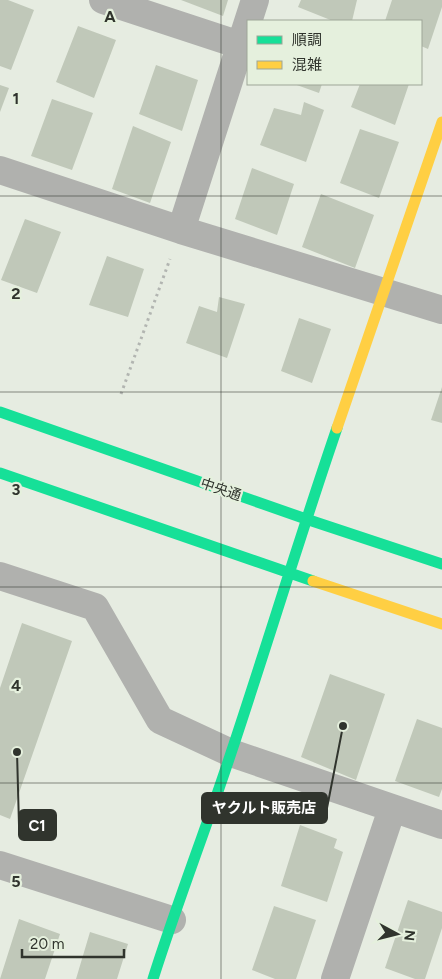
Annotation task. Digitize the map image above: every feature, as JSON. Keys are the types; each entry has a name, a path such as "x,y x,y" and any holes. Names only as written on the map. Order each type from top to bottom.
{"street":[{"path":"103,0 240,45"},
{"path":"248,20 255,0"},
{"path":"181,230 247,24"},
{"path":"153,979 231,753 306,519 442,122"},
{"path":"0,170 181,230 442,310"},
{"name":"中央通","path":"0,412 306,519 442,564"},
{"path":"0,473 288,573 442,624"},
{"path":"0,576 95,607 160,720 231,753 442,825"},
{"path":"335,979 392,809"},
{"path":"0,865 172,920"}],"path":[{"path":"121,394 181,230"}],"building":[{"path":"0,0 8,0 34,10 11,70 0,66"},
{"path":"181,0 228,0 223,16"},
{"path":"301,0 357,0 352,20 330,20 298,7"},
{"path":"392,0 442,0 442,7 428,49 422,46 422,20 385,20"},
{"path":"78,26 116,40 94,98 56,82"},
{"path":"156,65 198,80 182,131 139,114"},
{"path":"0,85 9,88 0,112"},
{"path":"297,85 322,85 319,93"},
{"path":"360,85 409,85 395,125 351,107"},
{"path":"52,99 93,113 72,170 31,156"},
{"path":"304,102 324,110 306,162 260,145 274,108 301,115"},
{"path":"133,126 171,142 150,203 112,189"},
{"path":"360,129 399,142 379,198 340,183"},
{"path":"252,168 294,184 277,235 235,219"},
{"path":"321,194 374,215 355,268 302,247"},
{"path":"25,219 61,232 37,293 1,280"},
{"path":"107,256 144,269 128,317 89,305"},
{"path":"219,297 245,304 227,358 186,343 199,306 217,312"},
{"path":"299,318 331,329 312,383 281,371"},
{"path":"442,387 442,423 431,420"},
{"path":"22,623 72,641 10,819 0,815 0,688"},
{"path":"330,674 385,694 356,780 301,757"},
{"path":"417,719 442,728 442,789 439,797 395,781"},
{"path":"300,825 337,839 334,848 343,852 327,902 281,886"},
{"path":"408,900 442,912 442,928 425,979 415,979 385,968"},
{"path":"274,906 316,920 296,979 275,979 252,970"},
{"path":"19,919 60,934 45,979 0,979"},
{"path":"90,932 128,944 117,979 76,979"}],"traffic: fast":[{"path":"0,412 306,519 442,564"},
{"path":"153,979 212,810 337,428"},
{"path":"0,473 313,581"}],"traffic: slow":[{"path":"337,428 442,122"},
{"path":"313,581 442,624"}],"place":[{"name":"ヤクルト販売店","path":"343,726"},
{"name":"C1","path":"17,752"}]}
